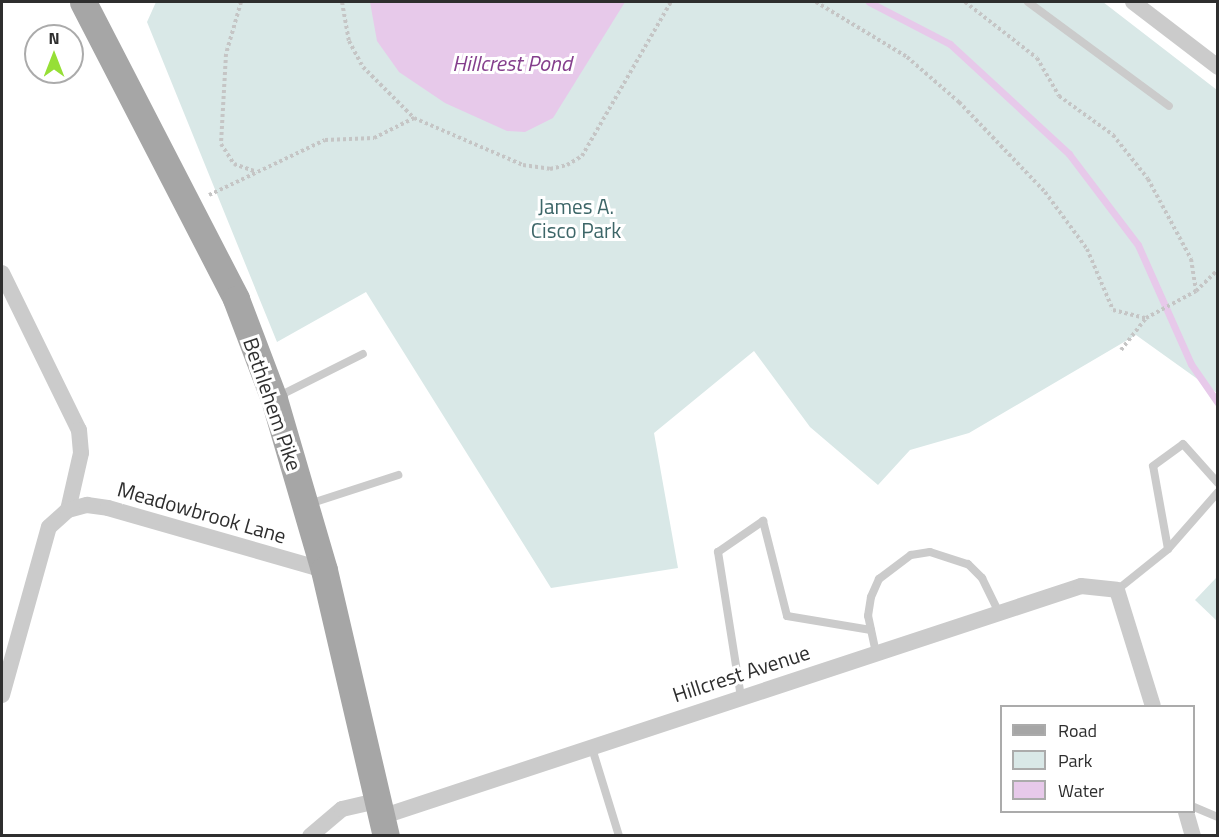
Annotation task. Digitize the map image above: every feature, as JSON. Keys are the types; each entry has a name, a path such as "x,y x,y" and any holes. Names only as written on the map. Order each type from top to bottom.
{"main road":[{"name":"Bethlehem Pike","path":"83,2 236,299 274,399 324,570 381,818"}],"street":[{"path":"1133,2 1218,67"},
{"path":"2,273 79,430 81,453 68,510 49,527 2,694"},
{"name":"Meadowbrook Lane","path":"68,510 87,505 108,508 324,570"},
{"name":"Hillcrest Avenue","path":"310,836 342,809 381,818 591,745 1081,586 1117,591"},
{"path":"1117,591 1153,705"},
{"path":"1186,813 1193,836"}],"lane":[{"path":"1028,2 1169,106"},
{"path":"274,399 363,354"},
{"path":"1168,549 1153,466 1183,444 1218,483"},
{"path":"306,505 398,475"},
{"path":"1117,591 1168,549 1218,492"},
{"path":"741,697 718,552 763,521 787,615 871,630"},
{"path":"876,653 871,630 871,597 879,579 911,555 930,552 968,564 982,578 999,613"},
{"path":"591,745 619,836"},
{"path":"1195,807 1218,817"}],"path":[{"path":"241,2 226,54 221,144 234,164 258,172"},
{"path":"342,2 349,41 363,67 414,118 523,165 550,168 567,165 582,156 671,2"},
{"path":"816,2 907,57 959,102 1066,220 1087,249 1113,310 1146,318"},
{"path":"965,2 1037,58 1059,96 1120,144 1148,179 1191,259 1196,291"},
{"path":"206,197 325,140 374,138 414,118"},
{"path":"1121,350 1146,318 1196,291 1218,270"}],"green space":[{"name":"James A. Cisco Park","path":"156,2 1103,2 1217,90 1217,393 1136,335 969,433 910,450 878,485 810,427 754,351 654,433 678,568 551,588 366,292 277,342 147,22"},
{"path":"1217,577 1217,621 1195,600"}],"water":[{"name":"Hillcrest Pond","path":"370,2 625,2 553,118 525,132 507,131 445,103 399,72 377,41"}],"waterway":[{"path":"869,2 950,44 1069,154 1138,245 1191,364 1218,403"}]}
